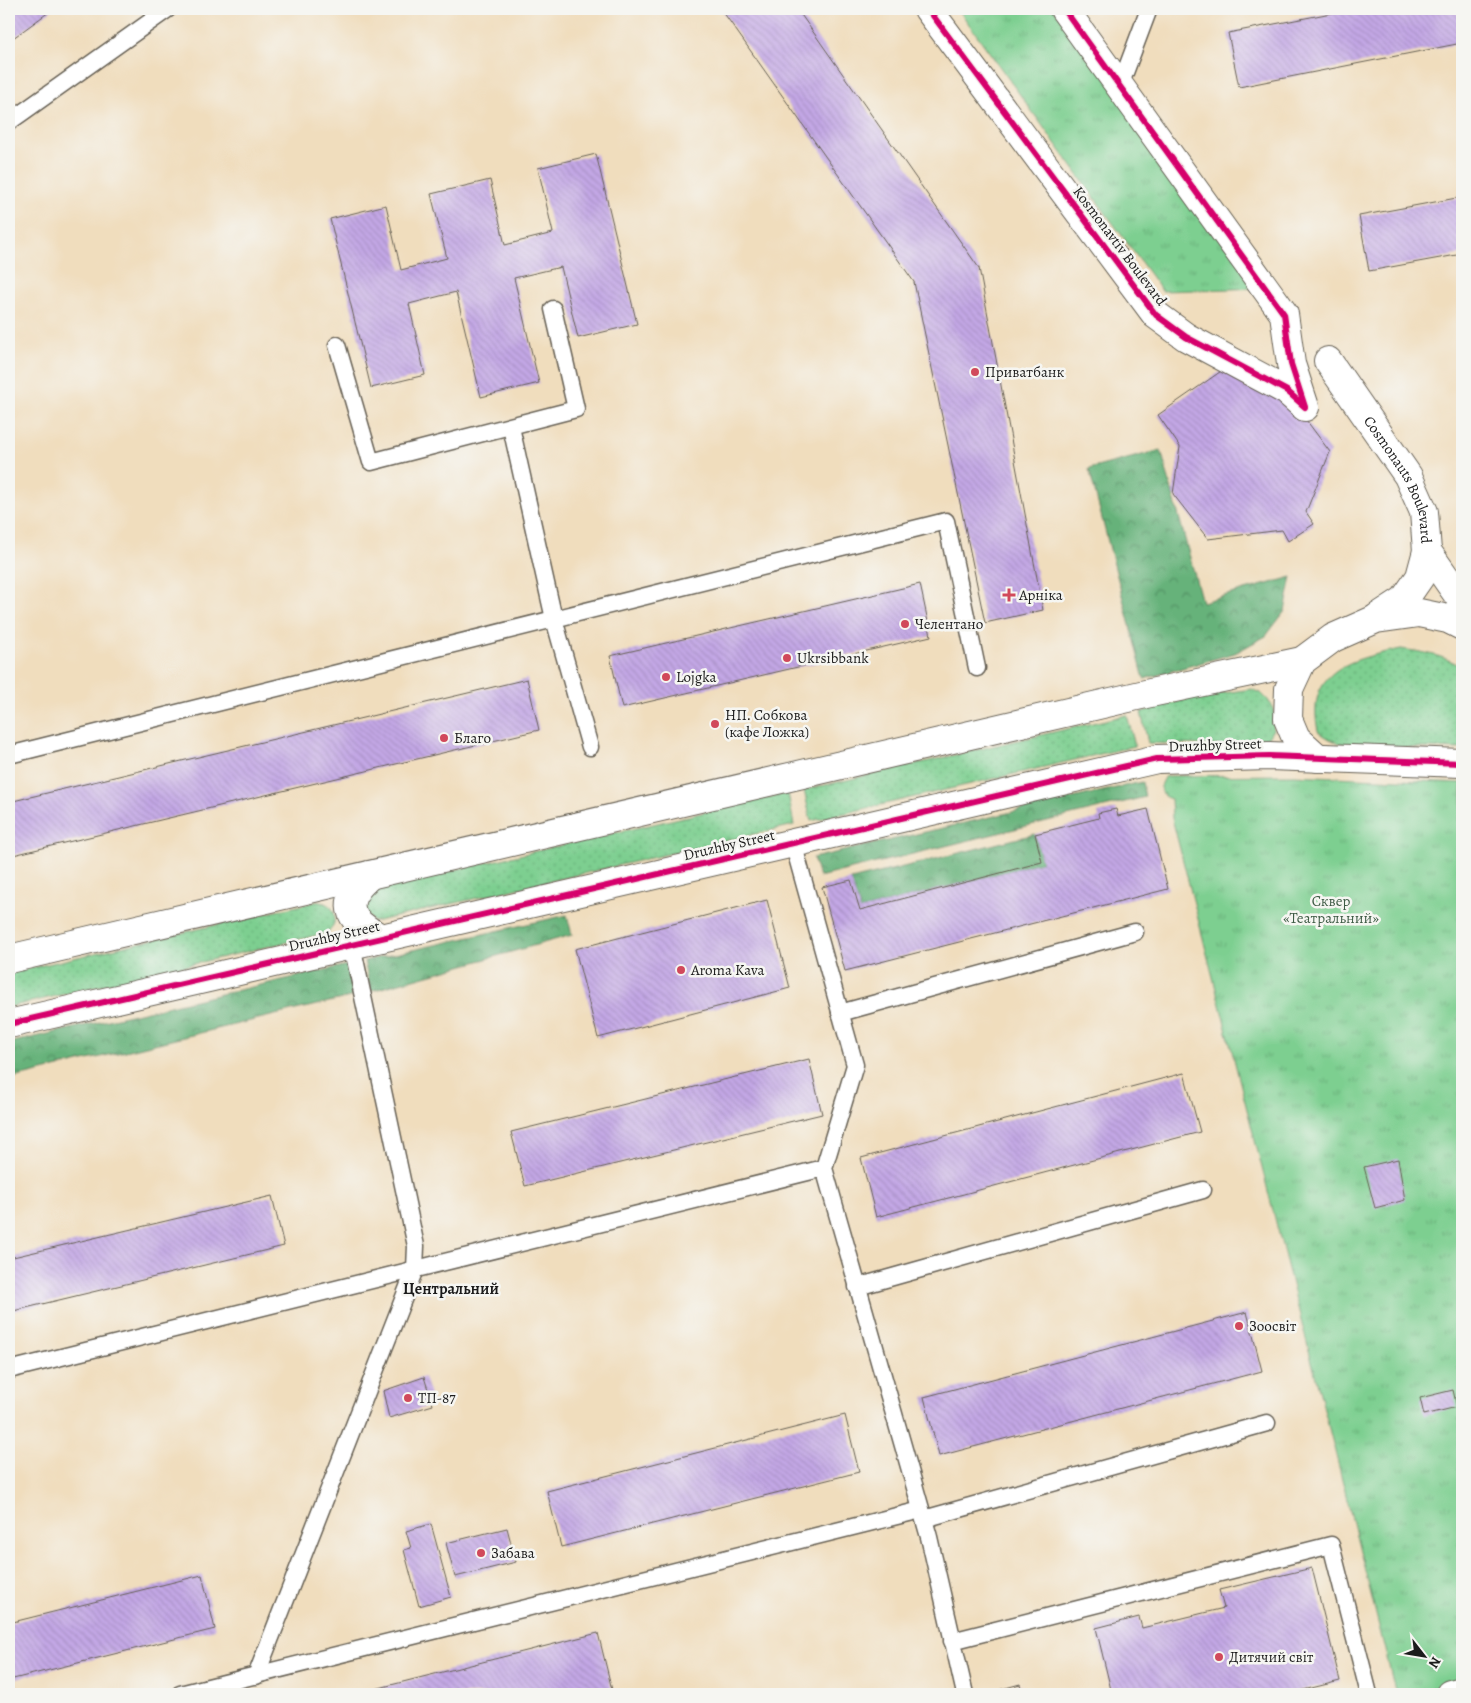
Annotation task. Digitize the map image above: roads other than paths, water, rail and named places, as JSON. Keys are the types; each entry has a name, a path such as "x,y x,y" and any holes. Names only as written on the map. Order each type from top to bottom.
{"street":[{"name":"Kosmonavtiv Boulevard","path":"928,9 1156,316 1186,337 1287,391 1305,407 1291,364 1284,314 1064,9"},
{"name":"Cosmonauts Boulevard","path":"1328,361 1408,476 1424,512 1427,551 1462,601"},
{"path":"9,959 1141,695 1302,661 1333,638 1376,619 1404,600 1420,577 1427,551"},
{"path":"1376,619 1419,613 1448,619 1462,626"},
{"path":"1302,661 1289,689 1288,719 1296,738 1318,758"},
{"name":"Druzhby Street","path":"9,1024 1156,759 1269,756 1462,763"},
{"path":"370,875 356,890 352,900 352,911 356,921 364,929 381,938"},
{"path":"316,888 332,898 340,906 343,916 343,926 338,937 340,948"},
{"path":"1450,1694 1462,1691"}],"lane":[{"path":"9,122 168,9"},
{"path":"1120,86 1148,9"},
{"path":"337,345 371,462 576,409 553,309"},
{"path":"512,427 554,619 590,747"},
{"path":"9,755 946,521 977,668"},
{"path":"793,843 855,1065 824,1168 923,1514 964,1694"},
{"path":"840,1013 1135,932"},
{"path":"256,1676 415,1269 416,1246 340,948"},
{"path":"9,1370 824,1168"},
{"path":"857,1287 1203,1190"},
{"path":"180,1694 923,1514 1267,1423"},
{"path":"952,1641 1332,1545 1369,1694"}],"place":[{"name":"Приватбанк","path":"975,372"},
{"name":"Арніка","path":"1009,595"},
{"name":"Челентано","path":"905,624"},
{"name":"Ukrsibbank","path":"787,658"},
{"name":"Lojgka","path":"666,677"},
{"name":"НП. Собкова (кафе Ложка)","path":"715,724"},
{"name":"Благо","path":"444,738"},
{"name":"Aroma Kava","path":"681,970"},
{"name":"Зоосвіт","path":"1239,1326"},
{"name":"ТП-87","path":"408,1398"},
{"name":"Забава","path":"481,1553"},
{"name":"Дитячий світ","path":"1219,1657"}],"district":[{"name":"Центральний","path":"451,1288"}],"park label":[{"name":"Сквер «Театральний»","path":"1331,910"}]}
